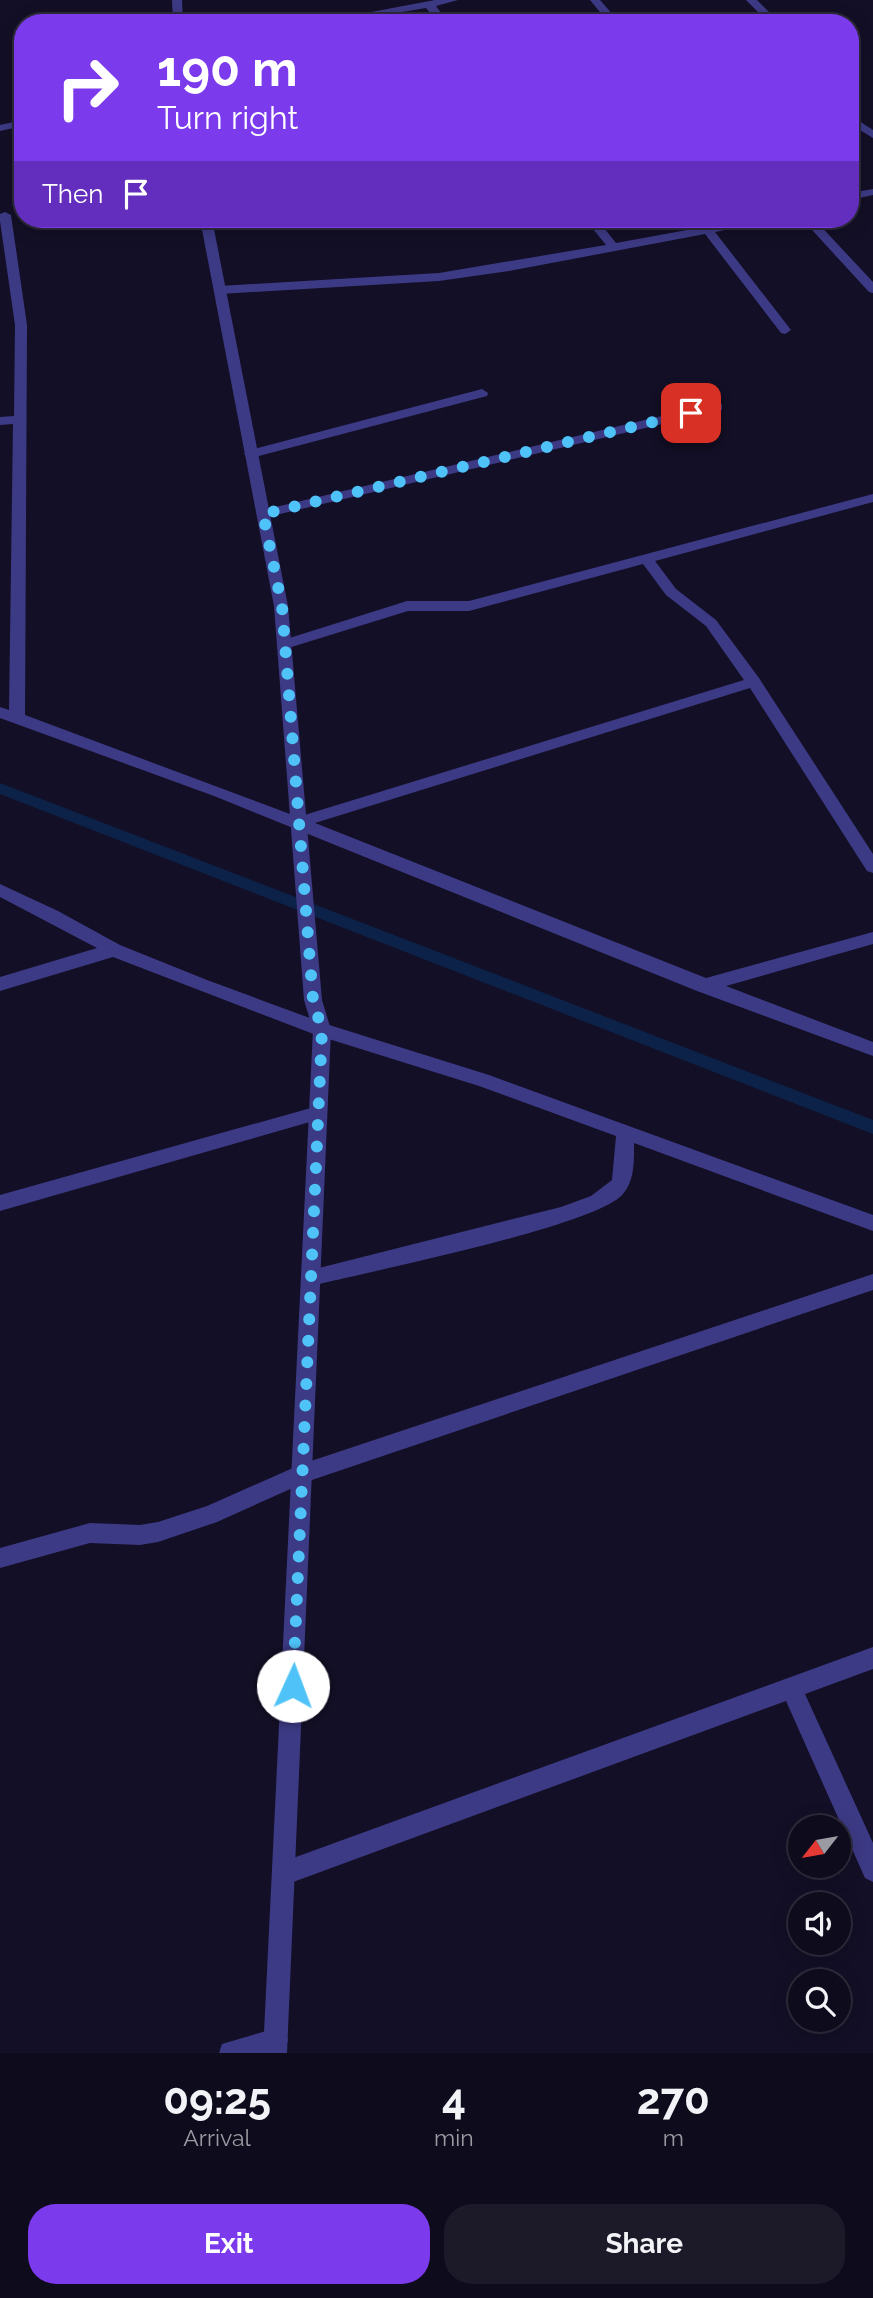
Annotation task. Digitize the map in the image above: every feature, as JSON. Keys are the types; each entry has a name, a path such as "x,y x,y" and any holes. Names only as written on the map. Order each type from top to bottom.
{"street":[{"path":"371,14 453,0"},
{"path":"595,0 607,14"},
{"path":"751,0 766,14"},
{"path":"429,4 436,14"},
{"path":"7,215 21,325 18,718"},
{"path":"208,228 282,606 313,1000 322,1030 276,2047 231,2053"},
{"path":"599,228 614,248"},
{"path":"220,290 439,277 718,228"},
{"path":"816,228 873,289"},
{"path":"708,230 785,330"},
{"path":"251,454 482,393"},
{"path":"263,514 717,407"},
{"path":"0,421 21,419"},
{"path":"285,644 407,606 468,606 873,498"},
{"path":"646,558 671,592 711,623 754,682 873,867"},
{"path":"301,822 754,682"},
{"path":"0,712 301,822 703,986 873,1049"},
{"path":"0,890 114,950 322,1030 483,1080 873,1223"},
{"path":"703,986 873,937"},
{"path":"0,984 114,950"},
{"path":"0,1203 318,1113"},
{"path":"311,1278 542,1221 609,1196 621,1180 625,1131"},
{"path":"0,1558 90,1533 140,1535 210,1516 302,1474 873,1282"},
{"path":"285,1872 873,1658"},
{"path":"791,1688 873,1870"}],"waterway":[{"path":"0,788 873,1127"}],"route":[{"path":"293,1686 322,1030 313,1000 282,606 263,514 691,413"}]}
